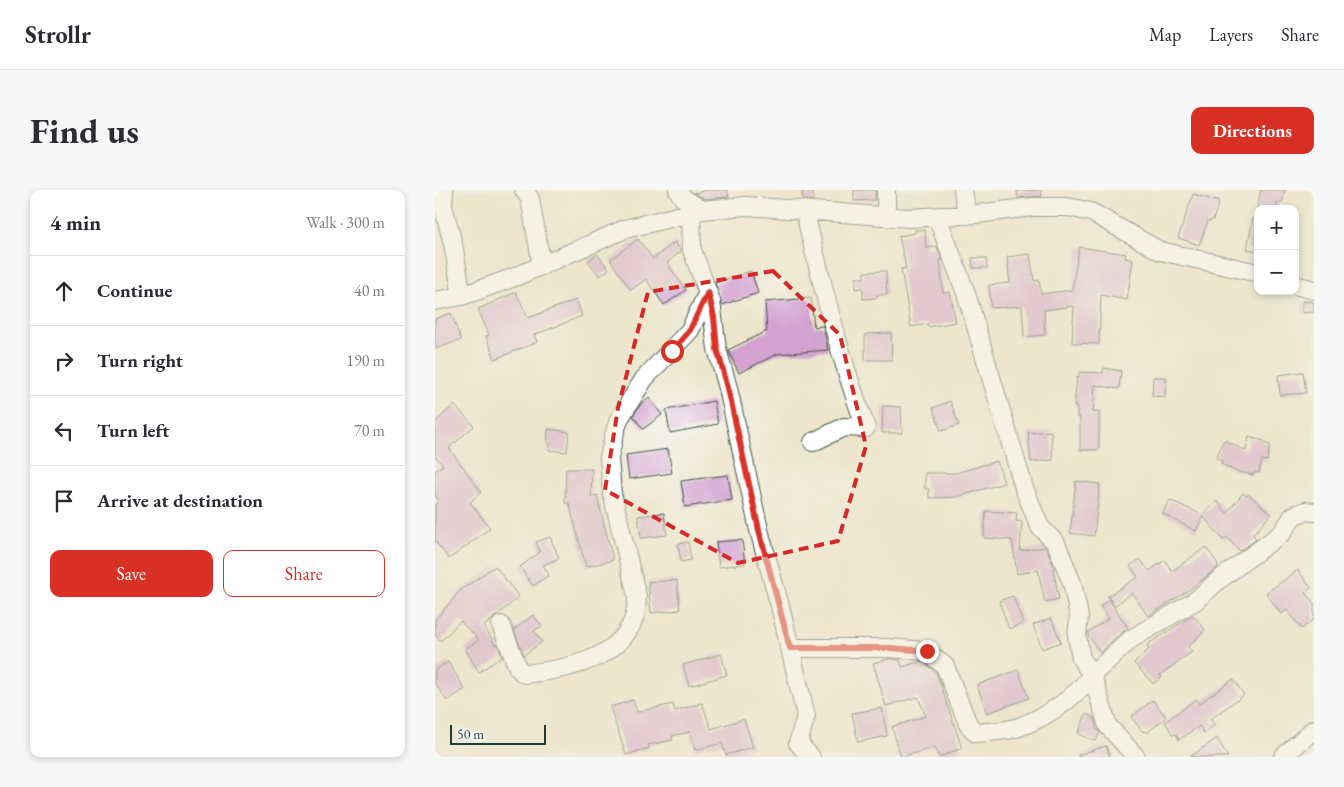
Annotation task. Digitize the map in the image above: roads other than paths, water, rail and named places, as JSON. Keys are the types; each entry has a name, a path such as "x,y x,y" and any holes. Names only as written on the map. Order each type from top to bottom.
{"street":[{"path":"444,190 443,206 453,244 461,296"},
{"path":"524,190 530,199 541,266"},
{"path":"885,190 886,217"},
{"path":"963,190 967,215"},
{"path":"435,301 461,296 541,266 625,229 686,205 746,206 886,217 967,215 1032,207 1076,209 1091,212 1160,251 1254,272"},
{"path":"686,205 692,250 708,292 714,317 717,349 728,388 759,530 806,716 798,743 811,757"},
{"path":"805,212 826,304 852,390 866,428 844,426 813,442"},
{"path":"937,216 966,293 1025,488 1040,527 1055,544 1072,583 1079,616 1077,636 1081,658 1091,675 1108,726 1136,757"},
{"path":"1299,286 1314,290"},
{"path":"501,625 518,668 524,674 589,661 615,645 632,626 637,612 637,596 612,494 609,458 614,435 619,419 644,378 690,330 708,292"},
{"path":"790,648 889,648 927,651 945,666 967,724 976,733 1019,727 1059,707 1083,687 1091,675 1131,638 1195,601 1220,579 1281,533 1293,516 1305,511 1314,512"},
{"path":"1283,757 1314,729"}]}
